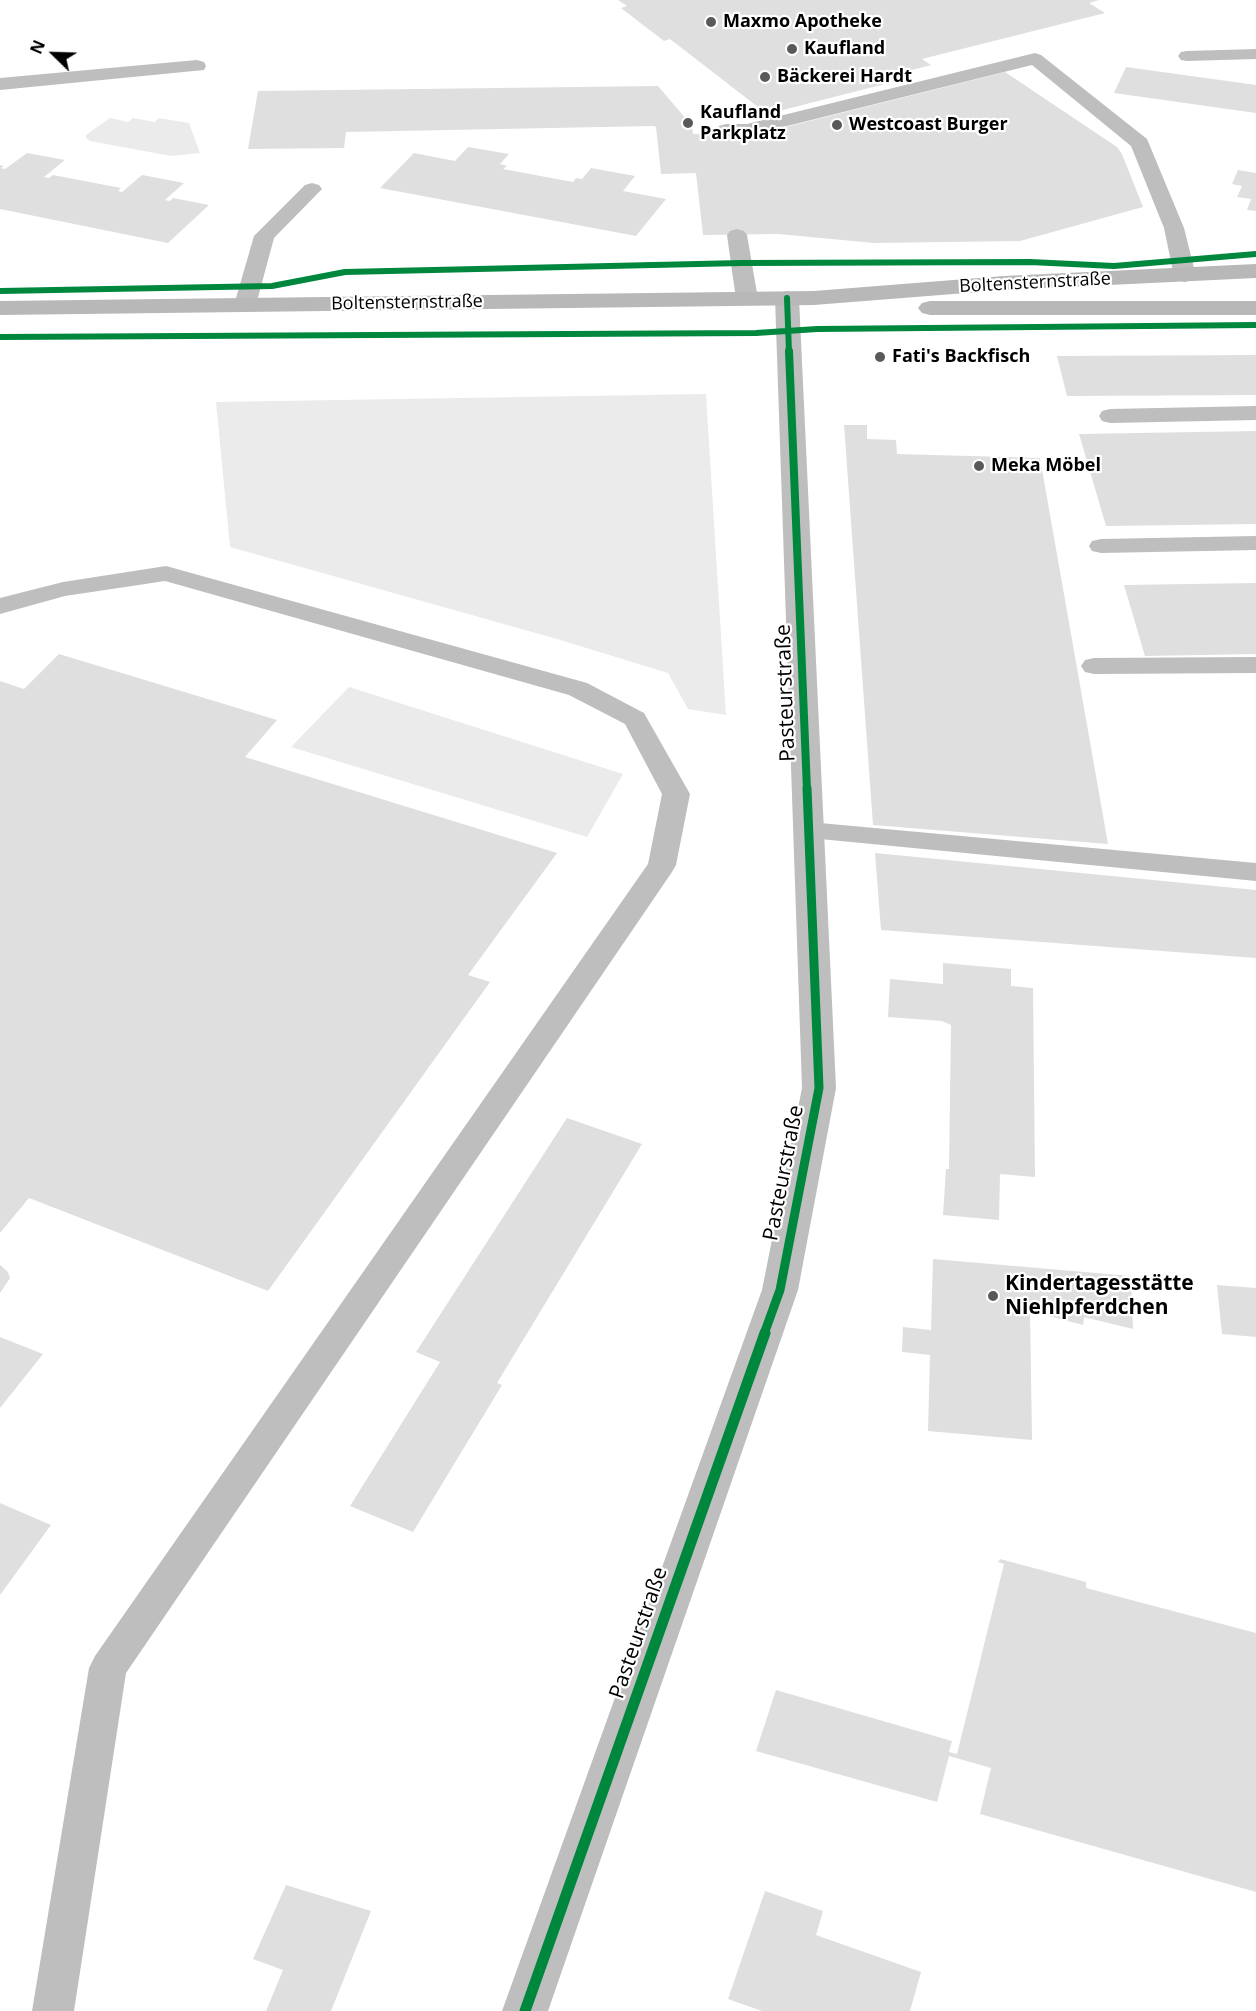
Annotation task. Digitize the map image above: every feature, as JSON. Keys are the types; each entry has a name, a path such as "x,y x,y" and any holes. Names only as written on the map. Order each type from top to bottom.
{"main road":[{"name":"Boltensternstraße","path":"0,308 801,298 1004,283 1256,271"},
{"name":"Boltensternstraße","path":"801,298 899,308 1256,308"}],"street":[{"name":"Pasteurstraße","path":"525,2011 780,1290 819,1088 809,831 801,298"}],"lane":[{"path":"1187,56 1256,54"},
{"path":"726,130 747,130 1035,59 1140,143 1174,228 1185,276"},
{"path":"0,84 197,66"},
{"path":"245,305 264,236 312,189"},
{"path":"737,235 747,299"},
{"path":"1110,416 1256,413"},
{"path":"1101,546 1256,543"},
{"path":"0,606 63,589 166,573 578,689 635,719 676,794 662,865 108,1668 53,2011"},
{"path":"1094,666 1256,665"},
{"path":"809,831 1256,872"}],"shaded area":[{"path":"110,118 128,122 133,118 155,122 159,118 189,123 200,153 171,156 90,141 86,138 86,135"},
{"path":"706,394 726,715 688,709 668,673 557,639 230,547 216,402"},
{"path":"349,687 623,774 587,837 291,747"}],"building":[{"name":"Kaufland","path":"618,0 1099,0 1089,3 1105,13 922,59 931,65 877,79 885,84 767,114 670,39 664,41 621,8 627,6"},
{"path":"1126,67 1256,85 1256,113 1114,93"},
{"name":"Kaufland Parkplatz","path":"1005,72 1117,147 1122,154 1143,207 1020,241 874,243 778,234 703,235 696,173 661,174 656,127 654,126 346,132 344,148 248,149 258,91 658,86 692,126 693,134 762,133"},
{"path":"468,147 509,154 500,164 507,166 503,169 573,182 576,178 582,179 591,168 635,176 623,191 666,199 636,236 380,188 414,153 455,161"},
{"path":"27,153 65,160 44,177 49,178 53,175 121,188 118,191 122,192 142,175 184,183 165,200 170,201 173,198 209,205 168,243 0,209 0,165 5,169"},
{"path":"1238,170 1256,173 1256,211 1247,210 1251,199 1237,197 1242,186 1232,184"},
{"path":"1256,355 1256,395 1067,396 1057,356"},
{"path":"844,425 867,425 867,439 896,440 897,454 1040,458 1108,844 873,825"},
{"path":"1256,431 1256,524 1106,526 1079,434"},
{"path":"1256,583 1256,654 1145,656 1124,585"},
{"path":"59,654 277,720 245,757 557,853 468,975 490,982 268,1291 29,1198 0,1233 0,681 24,689"},
{"path":"875,853 1256,890 1256,958 881,930"},
{"path":"943,963 1011,969 1011,986 1033,988 1035,1177 1000,1174 999,1220 943,1215 946,1169 949,1169 951,1025 942,1021 888,1017 890,979 943,984"},
{"path":"567,1118 642,1144 497,1383 502,1385 413,1532 350,1506 440,1362 416,1352"},
{"path":"933,1259 1131,1276 1133,1329 1084,1317 1083,1325 1030,1311 1032,1440 928,1431 930,1355 902,1352 903,1327 931,1330"},
{"path":"0,1265 8,1272 10,1278 0,1293"},
{"path":"1217,1285 1256,1288 1256,1337 1222,1334"},
{"path":"0,1337 43,1354 0,1408"},
{"path":"0,1503 51,1525 0,1595"},
{"path":"1000,1559 1086,1582 1086,1588 1256,1633 1256,1892 980,1814 991,1768 949,1756 937,1802 756,1751 776,1690 952,1741 949,1752 957,1754 1004,1564 998,1562"},
{"path":"286,1885 371,1911 331,2011 266,2011 283,1970 253,1959"},
{"path":"765,1891 823,1911 816,1935 921,1972 910,2011 762,2011 728,1999"}],"cycle path":[{"path":"0,291 272,286 345,272 742,263 1030,262 1114,266 1256,254"},
{"path":"525,2011 780,1290 819,1088 787,298"},
{"path":"0,337 756,333 817,329 1256,325"}],"place":[{"name":"Maxmo Apotheke","path":"711,22"},
{"name":"Kaufland","path":"792,49"},
{"name":"Bäckerei Hardt","path":"765,77"},
{"name":"Kaufland Parkplatz","path":"688,123"},
{"name":"Westcoast Burger","path":"837,125"},
{"name":"Fati's Backfisch","path":"880,357"},
{"name":"Meka Möbel","path":"979,466"},
{"name":"Kindertagesstätte Niehlpferdchen","path":"993,1296"}]}
